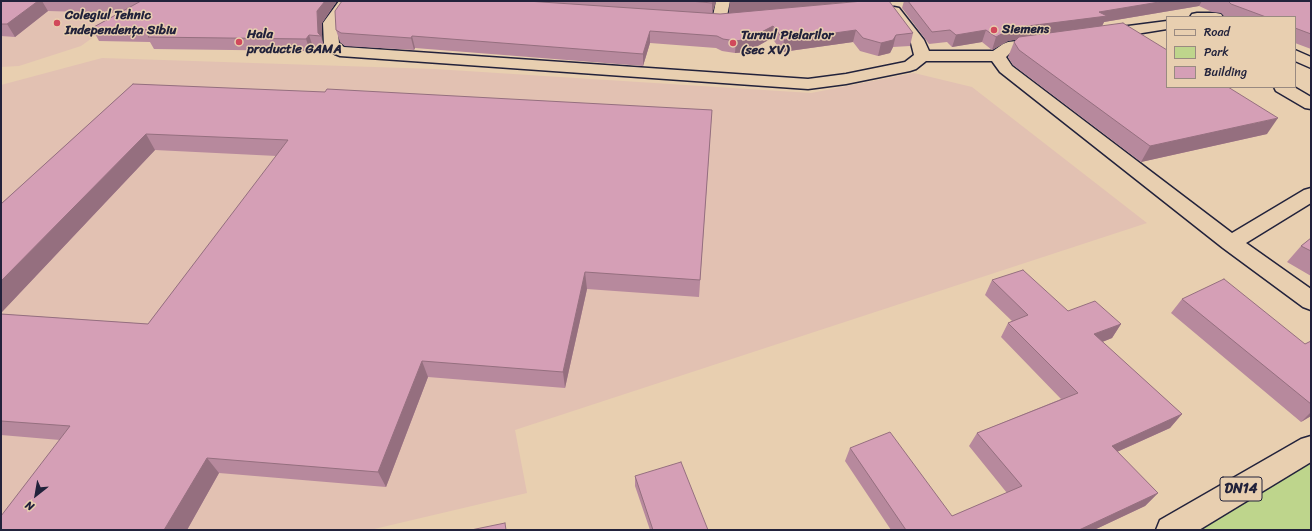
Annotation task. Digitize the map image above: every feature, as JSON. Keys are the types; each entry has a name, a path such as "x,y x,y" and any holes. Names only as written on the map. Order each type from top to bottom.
{"main road":[{"path":"346,1 330,23 332,45 340,51 808,84 846,79 910,66 922,56 997,56 1008,47 1053,41"},
{"path":"719,21 723,1"},
{"path":"891,4 919,43 922,56"},
{"path":"704,21 734,21"},
{"path":"1091,36 1166,25"},
{"path":"997,56 1006,69 1231,243 1311,301"},
{"path":"1296,56 1311,63"},
{"path":"1284,88 1311,104"},
{"path":"1231,243 1311,194"},
{"name":"DN14","path":"1171,530 1311,448"}],"shaded area":[{"name":"Colegiul Tehnic Independența Sibiu","path":"1,1 144,1 81,46 19,66 1,67"},
{"path":"102,58 435,69 811,93 914,73 972,87 1147,223 515,430 527,493 370,530 1,530 1,85"}],"green space":[{"path":"1311,448 1311,530 1171,530"}],"building":[{"path":"1,1 38,1 7,24 1,24"},
{"path":"141,1 325,1 317,11 318,33 321,36 309,35 306,39 148,37 155,30 92,28"},
{"path":"342,1 527,1 720,14 863,1 889,1 913,33 896,35 893,40 881,43 863,38 856,30 784,40 773,26 748,39 736,41 723,39 717,36 650,31 643,54 412,36 411,38 341,33 336,30 335,11"},
{"path":"690,1 713,1 712,3"},
{"name":"Siemens","path":"908,1 1165,1 1099,12 1107,16 1012,28 996,37 986,30 956,35 950,30 932,32"},
{"path":"1228,1 1311,1 1311,34 1296,28 1296,16 1263,16 1231,4"},
{"path":"1123,23 1166,49 1166,88 1230,88 1278,118 1150,146 1019,50 1014,42 1019,37"},
{"path":"133,84 325,92 327,89 712,110 700,280 585,272 563,372 422,361 378,472 207,458 164,530 1,530 1,516 70,426 1,421 1,314 148,324 288,140 146,134 1,281 1,204"},
{"path":"1311,238 1311,251 1301,246"},
{"path":"1023,270 1068,311 1095,301 1121,324 1094,334 1182,414 1112,446 1158,493 1079,530 906,530 850,448 890,432 952,516 1022,486 977,433 1078,393 1008,323 1028,315 992,280"},
{"path":"1224,279 1305,344 1311,341 1311,404 1182,299"},
{"path":"681,462 708,530 653,530 635,476"},
{"path":"505,523 506,530 471,530"}],"place":[{"name":"Colegiul Tehnic Independența Sibiu","path":"57,23"},
{"name":"Siemens","path":"994,30"},
{"name":"Hala productie GAMA","path":"239,42"},
{"name":"Turnul Pielarilor (sec XV)","path":"733,43"}]}
